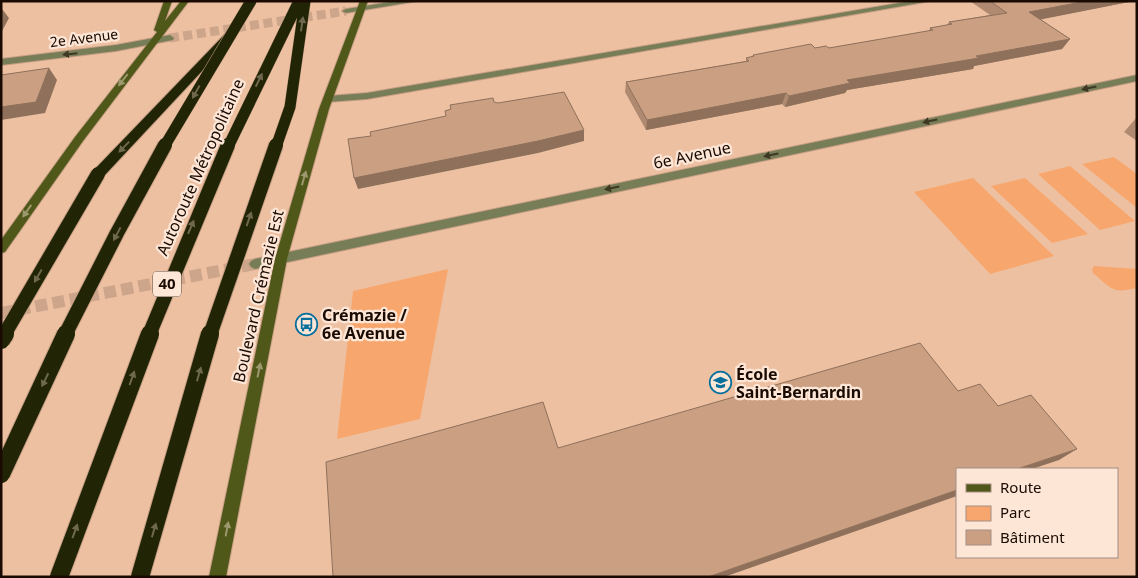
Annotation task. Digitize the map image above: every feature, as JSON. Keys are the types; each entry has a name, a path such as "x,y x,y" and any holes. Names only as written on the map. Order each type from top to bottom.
{"highway":[{"name":"Autoroute Métropolitaine","path":"1,474 106,254 198,87 251,1"},
{"name":"Autoroute Métropolitaine","path":"59,577 140,354 184,243 239,120 299,1"},
{"path":"140,577 218,310 290,107 305,1"},
{"path":"1,340 98,174 230,35"}],"main road":[{"path":"153,41 168,1"},
{"path":"1,248 79,139 185,1"},
{"name":"Boulevard Crémazie Est","path":"217,577 281,259 328,99 363,5"}],"street":[{"path":"346,11 363,5 414,1"},
{"path":"328,99 367,96 927,1"},
{"name":"2e Avenue","path":"1,62 103,50 170,38"},
{"name":"6e Avenue","path":"255,264 1137,78"}],"green space":[{"path":"1114,157 1137,174 1137,208 1082,164"},
{"path":"1070,166 1135,221 1100,230 1038,174"},
{"path":"973,178 1054,256 990,274 914,192"},
{"path":"1025,178 1088,234 1052,243 991,186"},
{"path":"1094,266 1137,269 1137,288 1113,289 1093,273 1092,269"},
{"path":"448,269 420,419 337,439 353,291"}],"building":[{"path":"990,1 1087,1 1029,12 1070,39 976,56 979,58 847,80 850,83 789,96 786,93 647,120 626,82 749,61 746,58 753,55 811,44 815,48 826,46 829,48 933,30 930,28 952,24 949,22 1007,13"},
{"path":"49,68 36,102 1,107 1,75"},
{"path":"564,92 584,130 354,178 348,139 371,136 370,132 446,116 445,111 451,109 450,105 493,98 494,102 498,103"},
{"path":"920,343 958,391 980,384 998,406 1031,395 1077,449 1020,468 956,468 956,490 708,577 333,577 326,462 543,402 558,448"}],"tunnel":[{"path":"170,38 346,11"},
{"path":"1,313 255,264"}],"place":[{"name":"Crémazie / 6e Avenue","path":"306,324"},
{"name":"École Saint-Bernardin","path":"720,383"}]}
